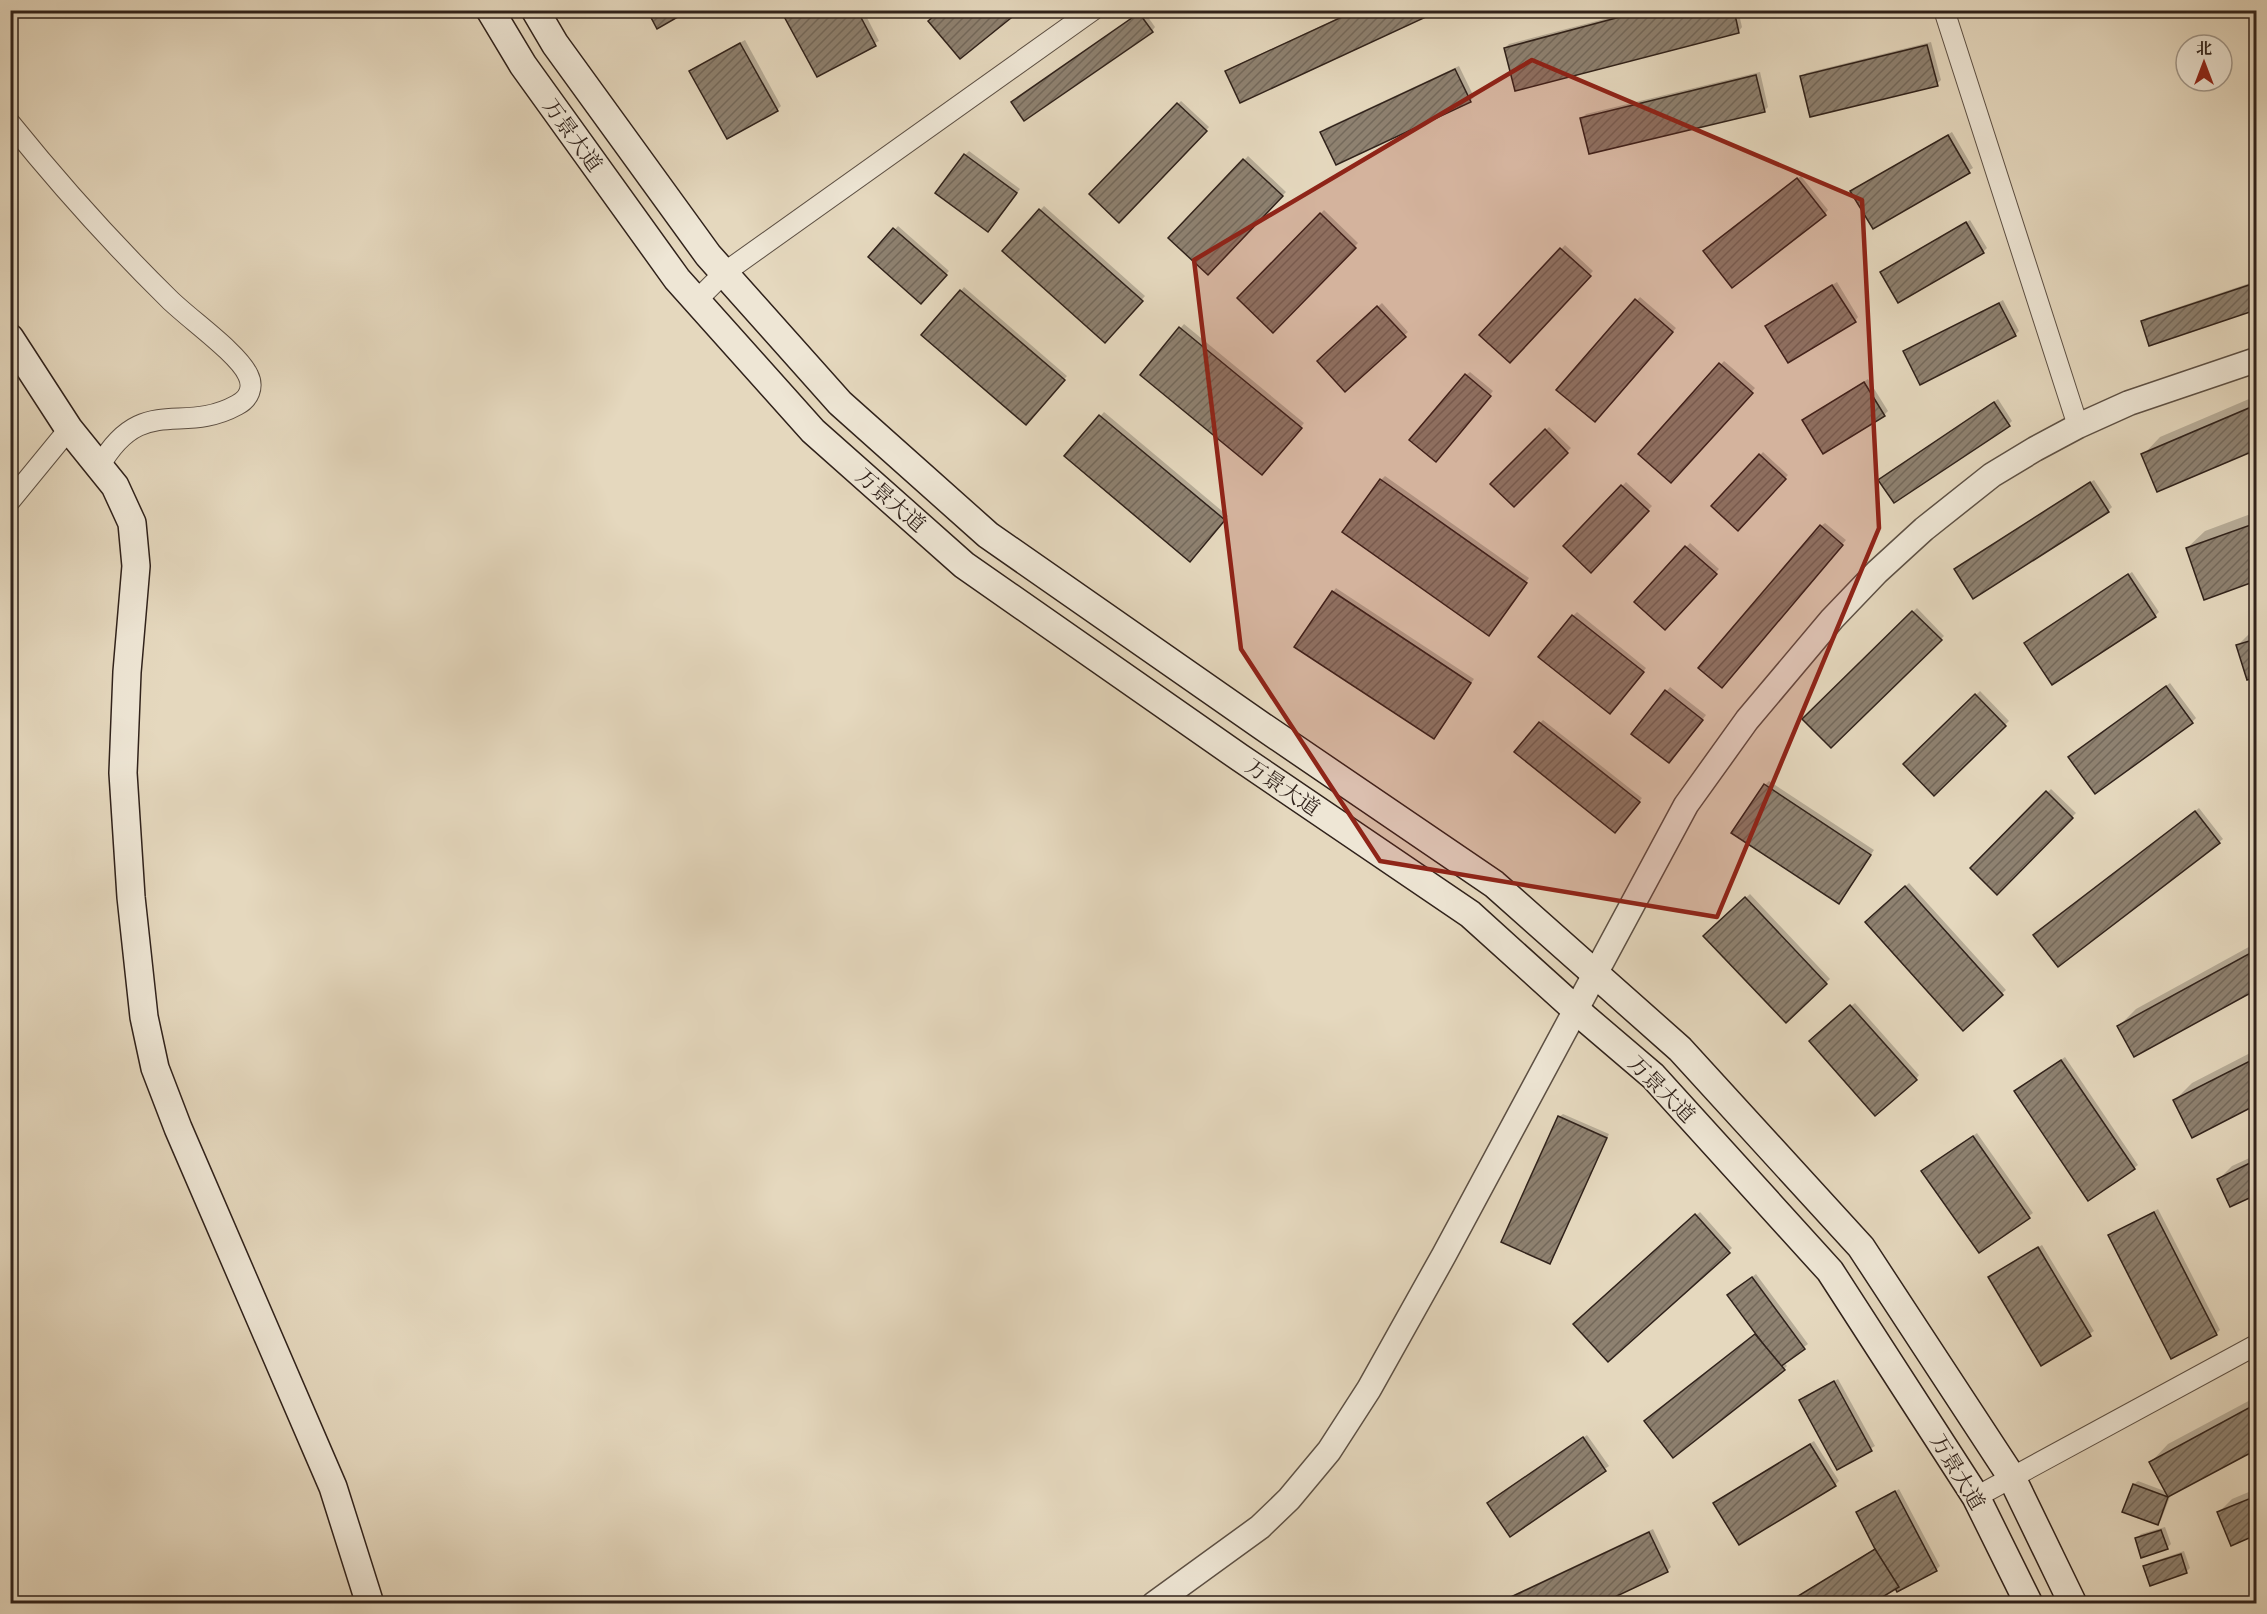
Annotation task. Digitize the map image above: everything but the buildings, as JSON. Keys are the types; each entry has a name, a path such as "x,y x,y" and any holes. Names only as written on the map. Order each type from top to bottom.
{"main road":[{"name":"万景大道","path":"490,10 523,65 677,279 813,431 964,565 1239,757 1470,914 1653,1076 1830,1271 1976,1497 2029,1604"},
{"name":"万景大道","path":"535,10 569,63 708,255 840,404 988,534 1262,726 1494,884 1680,1049 1861,1247 2011,1476 2073,1604"},
{"path":"10,338 69,429 115,486 132,523 136,566 127,672 123,773 131,897 141,995 155,1068 178,1128 333,1487 370,1604"}],"street":[{"path":"696,301 724,273 1093,10"},
{"path":"1944,10 2078,426"},
{"path":"10,123 78,204 130,261 182,312 237,359 250,378 249,394 238,405 209,414 142,423 122,436 99,467"},
{"path":"1154,1604 1260,1527 1289,1499 1329,1451 1369,1389 1438,1265 1686,806 1747,720 1790,667 1877,572 1924,529 1992,475 2078,426 2139,400 2256,360"},
{"path":"10,501 69,429"},
{"path":"1976,1497 2256,1345"}],"highlighted area":[{"path":"1532,60 1862,200 1879,528 1717,917 1380,861 1241,649 1194,260"}]}
